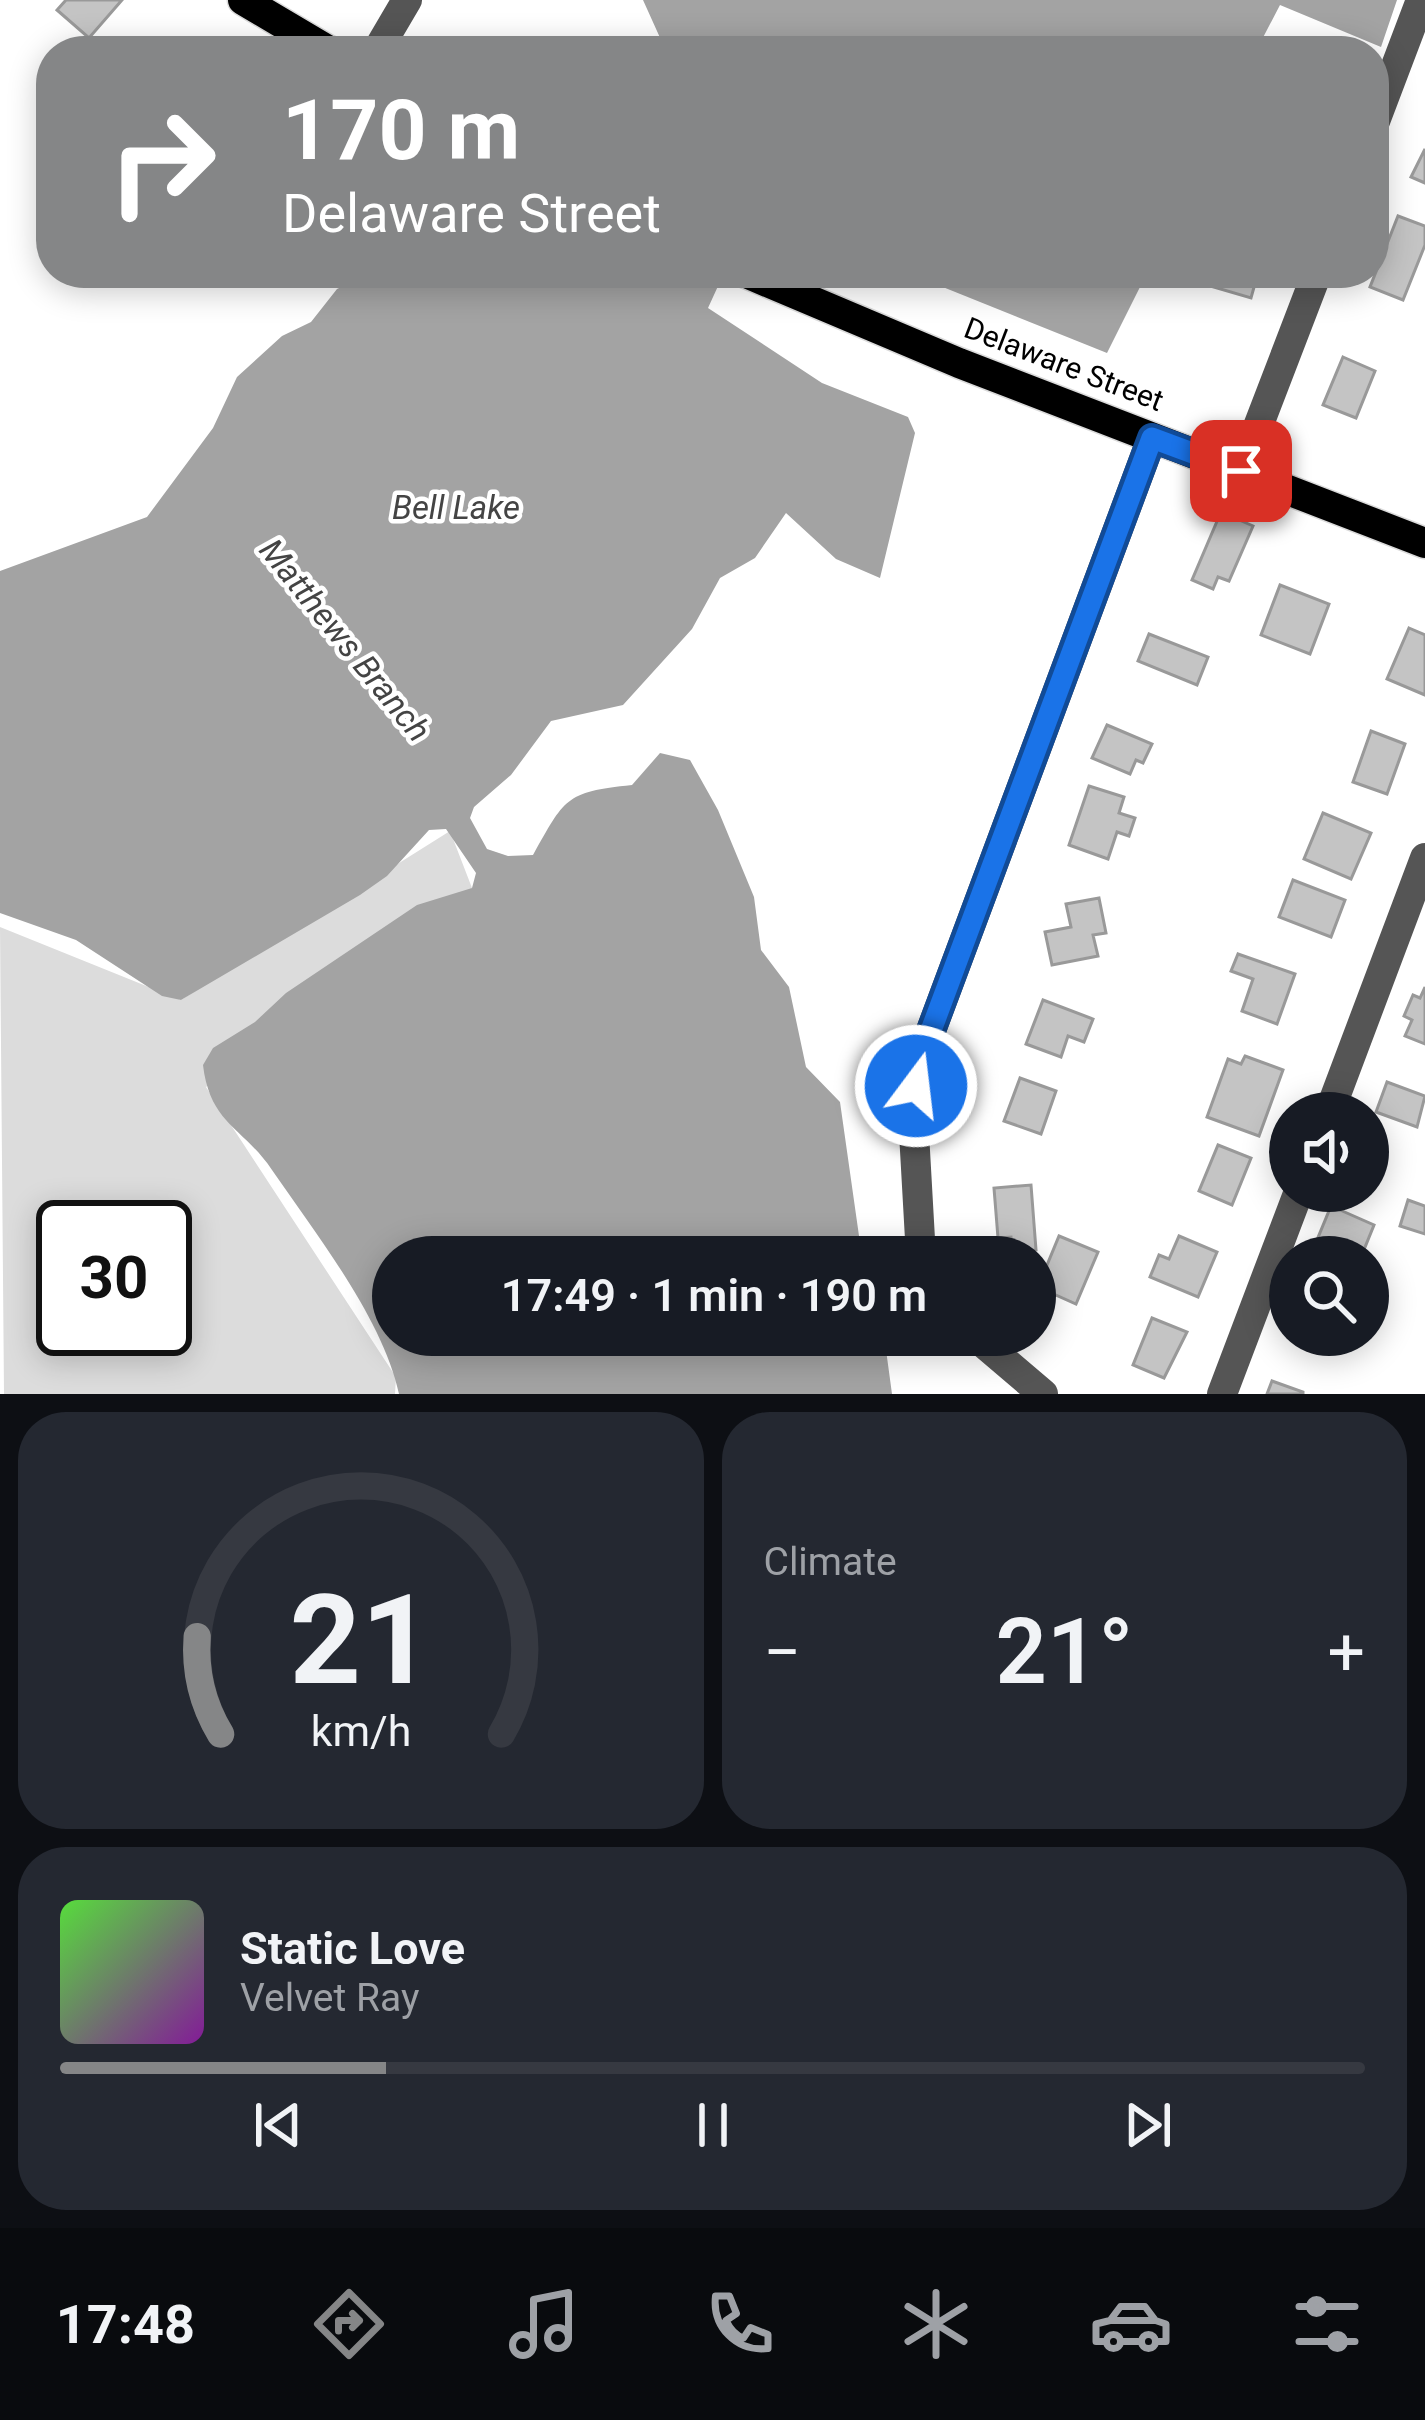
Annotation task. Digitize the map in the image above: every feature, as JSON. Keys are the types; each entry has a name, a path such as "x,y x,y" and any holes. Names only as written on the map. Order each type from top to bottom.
{"main road":[{"path":"243,0 304,36"},
{"name":"Delaware Street","path":"783,288 1425,543"}],"street":[{"path":"386,36 407,0"},
{"path":"1389,84 1421,0"},
{"path":"1241,471 1311,288"},
{"path":"920,1236 913,1115 920,1060 1152,438"},
{"path":"1337,1092 1425,858"},
{"path":"1222,1394 1291,1212"},
{"path":"999,1356 1043,1394"}],"shaded area":[{"path":"450,831 472,888 206,1087 372,1340 372,1356 382,1356 396,1377 395,1394 4,1394 0,927 181,1000"}],"water":[{"path":"643,0 1397,0 1385,36 1355,36 1280,5 1264,36 659,36"},
{"name":"Bell Lake","path":"339,288 717,288 708,308 822,383 908,417 915,433 880,578 836,559 786,513 755,558 720,578 692,629 623,705 551,721 511,775 474,807 470,818 487,849 508,856 533,855 560,810 579,795 632,785 660,753 690,760 718,810 754,897 761,950 789,987 806,1067 840,1102 859,1236 372,1236 372,1323 272,1170 220,1113 203,1065 213,1048 255,1022 286,993 417,905 472,888 476,873 446,829 429,830 387,876 360,895 181,1000 162,996 76,940 0,913 0,571 147,517 213,428 237,377 282,336 311,322"},
{"path":"945,288 1140,288 1107,353"},
{"name":"Bell Lake","path":"387,1356 887,1356 892,1394 399,1394"}],"building":[{"path":"66,0 122,0 91,36 57,10"},
{"path":"1425,149 1425,183 1411,177"},
{"path":"1398,216 1425,226 1425,245 1403,300 1373,288 1389,288 1389,239"},
{"path":"1217,288 1254,288 1251,298"},
{"path":"1343,357 1375,371 1356,418 1323,405"},
{"path":"1221,512 1253,526 1229,581 1218,577 1213,589 1192,580"},
{"path":"1280,585 1329,604 1310,654 1261,635"},
{"path":"1409,628 1425,635 1425,695 1387,679"},
{"path":"1149,634 1208,657 1197,685 1138,661"},
{"path":"1107,725 1152,744 1143,763 1136,760 1130,774 1092,758"},
{"path":"1371,731 1405,744 1387,794 1353,782"},
{"path":"1089,786 1124,797 1119,813 1135,818 1129,836 1117,832 1108,859 1069,845"},
{"path":"1323,813 1371,833 1351,879 1304,859"},
{"path":"1293,880 1345,900 1331,937 1279,917"},
{"path":"1099,898 1106,933 1093,935 1098,956 1052,965 1045,932 1071,927 1066,904"},
{"path":"1238,954 1295,974 1277,1024 1242,1011 1253,979 1231,971"},
{"path":"1425,987 1425,1044 1405,1036 1412,1020 1404,1016 1413,995 1420,998"},
{"path":"1043,1000 1093,1019 1084,1042 1068,1036 1061,1057 1026,1044"},
{"path":"1245,1056 1283,1070 1275,1092 1269,1092 1269,1108 1259,1136 1207,1117 1228,1059 1241,1064"},
{"path":"1020,1078 1056,1091 1041,1134 1004,1121"},
{"path":"1387,1082 1425,1096 1417,1127 1389,1117 1389,1092 1383,1092"},
{"path":"1218,1145 1251,1158 1232,1205 1199,1191"},
{"path":"1031,1185 1035,1236 998,1236 994,1188"},
{"path":"1408,1200 1425,1206 1425,1234 1400,1226"},
{"path":"1329,1212 1345,1212 1374,1225 1370,1236 1319,1236"},
{"path":"1059,1236 1098,1252 1076,1304 1056,1295"},
{"path":"1179,1236 1217,1252 1198,1297 1150,1277 1159,1255 1169,1259"},
{"path":"1152,1318 1187,1332 1164,1378 1133,1365"},
{"path":"1272,1381 1303,1392 1303,1394 1267,1394"}],"route":[{"path":"916,1086 920,1060 1152,438 1241,471"}],"water label":[{"name":"Matthews Branch","path":"345,640"}]}
